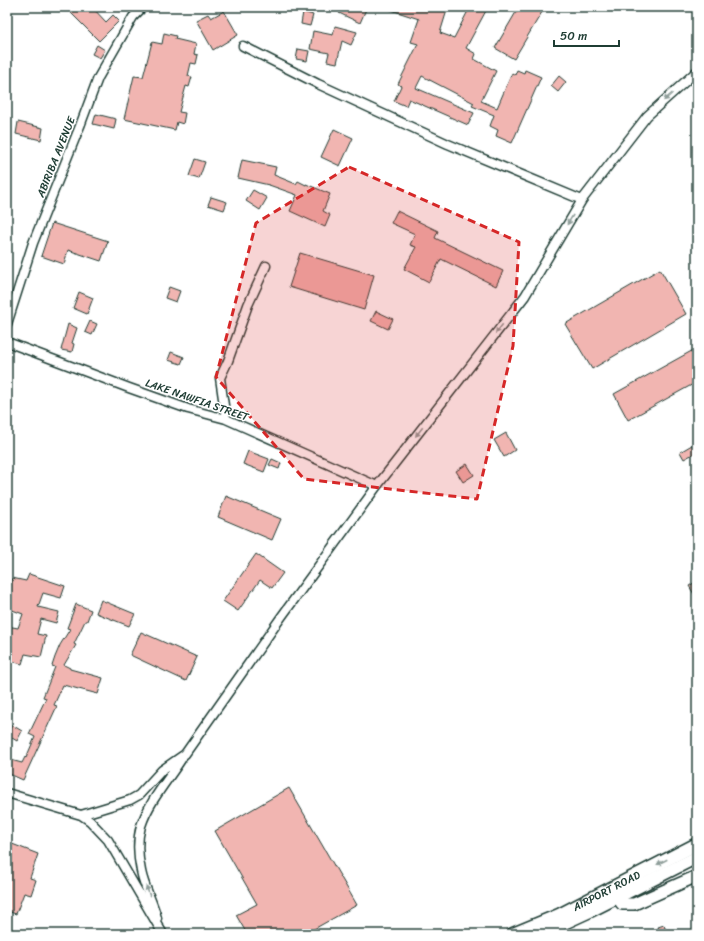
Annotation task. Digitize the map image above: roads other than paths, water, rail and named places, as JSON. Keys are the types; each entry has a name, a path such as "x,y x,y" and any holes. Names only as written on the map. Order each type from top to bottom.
{"main road":[{"name":"AIRPORT ROAD","path":"540,934 697,844"},
{"name":"AIRPORT ROAD","path":"615,892 697,857"},
{"path":"615,892 622,904 634,904 697,876"},
{"name":"AIRPORT ROAD","path":"513,934 558,915 588,906"}],"street":[{"name":"ABIRIBA AVENUE","path":"7,324 33,243 98,78 134,16 143,7"},
{"path":"243,46 318,84 448,144 582,200"},
{"path":"161,931 141,873 139,856 140,831 157,796 184,754 277,622 378,486 525,296 582,200 647,116 697,71"},
{"path":"226,419 220,378 228,361 248,305 266,266"},
{"name":"LAKE NAWFIA STREET","path":"7,342 129,388 226,419 378,486"},
{"path":"81,815 130,800 139,794 162,770 184,754"},
{"path":"7,793 81,815 90,821 108,840 161,931"}]}
